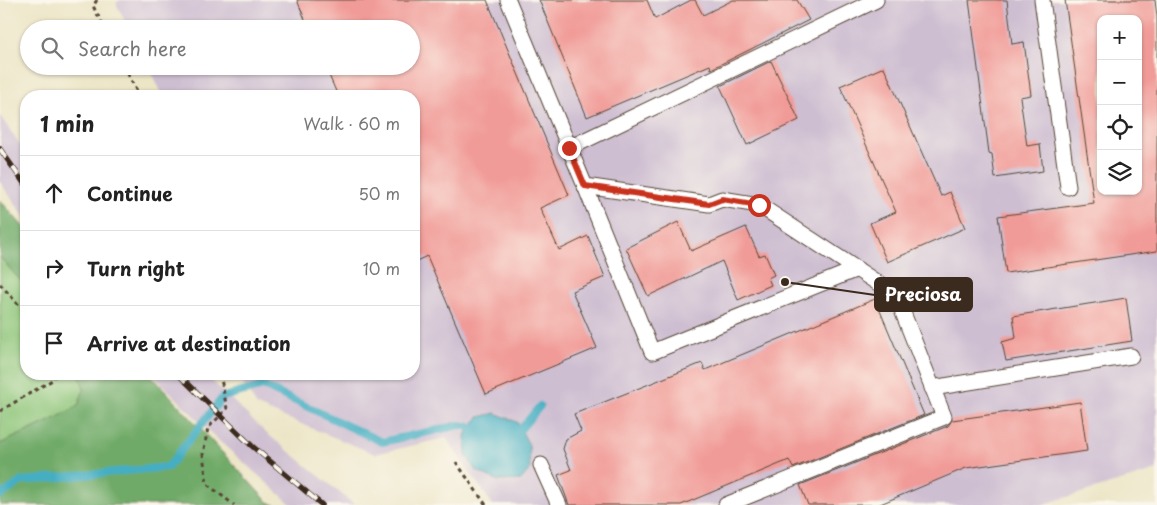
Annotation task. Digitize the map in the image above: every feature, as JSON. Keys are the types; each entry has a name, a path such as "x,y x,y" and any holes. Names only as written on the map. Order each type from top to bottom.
{"lane":[{"path":"508,0 652,352 857,269"},
{"path":"569,148 876,0"},
{"path":"1042,0 1068,187"},
{"path":"585,186 709,204 722,199 759,205 896,295 944,417 726,505"},
{"path":"932,388 1131,356"},
{"path":"541,464 559,505"}],"path":[{"path":"97,0 93,6 100,20"},
{"path":"128,75 136,90"},
{"path":"0,284 20,306"},
{"path":"0,411 52,380"},
{"path":"221,380 227,409 208,428 203,454 207,484 234,505"},
{"path":"456,462 486,505"}],"shaded area":[{"path":"120,0 1157,0 1157,470 1041,505 493,505 446,438 375,454 257,406 241,380 420,380 420,90 160,90 152,75 420,75 420,20 124,20 116,3"},
{"path":"0,116 20,144 20,210 0,182"},
{"path":"158,380 211,380 265,432 355,505 292,505 217,439"}],"green space":[{"path":"0,200 20,223 20,280 0,257"},
{"path":"0,257 20,280 20,380 81,380 84,389 78,406 0,444"},
{"path":"81,380 156,380 267,501 275,505 0,505 0,444 78,406 84,389"}],"water":[{"path":"495,413 517,422 529,445 530,469 521,480 498,481 475,470 466,455 465,435 469,428 479,417"}],"building":[{"path":"297,0 487,0 569,195 540,208 559,250 588,236 605,277 572,291 597,348 486,394 427,256 420,259 420,90 335,90 329,75 420,75 420,20 305,20"},
{"path":"539,0 647,0 655,19 691,0 695,0 703,15 733,0 797,0 809,20 711,69 710,65 587,117"},
{"path":"969,0 1007,0 1012,44 1024,42 1031,95 1020,97 1027,146 1040,144 1043,171 995,178 992,154 989,153"},
{"path":"1065,0 1155,0 1157,17 1157,251 1006,273 998,216 1094,203"},
{"path":"771,61 799,120 747,145 720,86"},
{"path":"884,67 941,196 950,192 965,228 887,262 870,223 896,212 840,86"},
{"path":"678,222 691,251 746,227 759,256 765,254 774,275 768,278 771,285 738,300 722,261 648,296 626,248"},
{"path":"1126,298 1132,341 1006,361 1002,342 1016,338 1013,316"},
{"path":"875,299 924,415 793,468 789,460 681,505 569,505 558,475 571,470 563,449 566,439 581,431 574,414 702,363 705,370"},
{"path":"1080,402 1087,451 966,468 878,505 808,505 800,485 948,426 952,420"}],"waterway":[{"path":"0,496 22,481 168,467 223,397 263,386 382,442 460,425 478,428"},
{"path":"514,437 540,406"}],"railway":[{"path":"0,149 20,177"},
{"path":"184,380 252,446 322,505"}],"place":[{"name":"Preciosa","path":"785,282"}],"route":[{"path":"569,148 585,186 709,204 722,199 759,205"}]}
